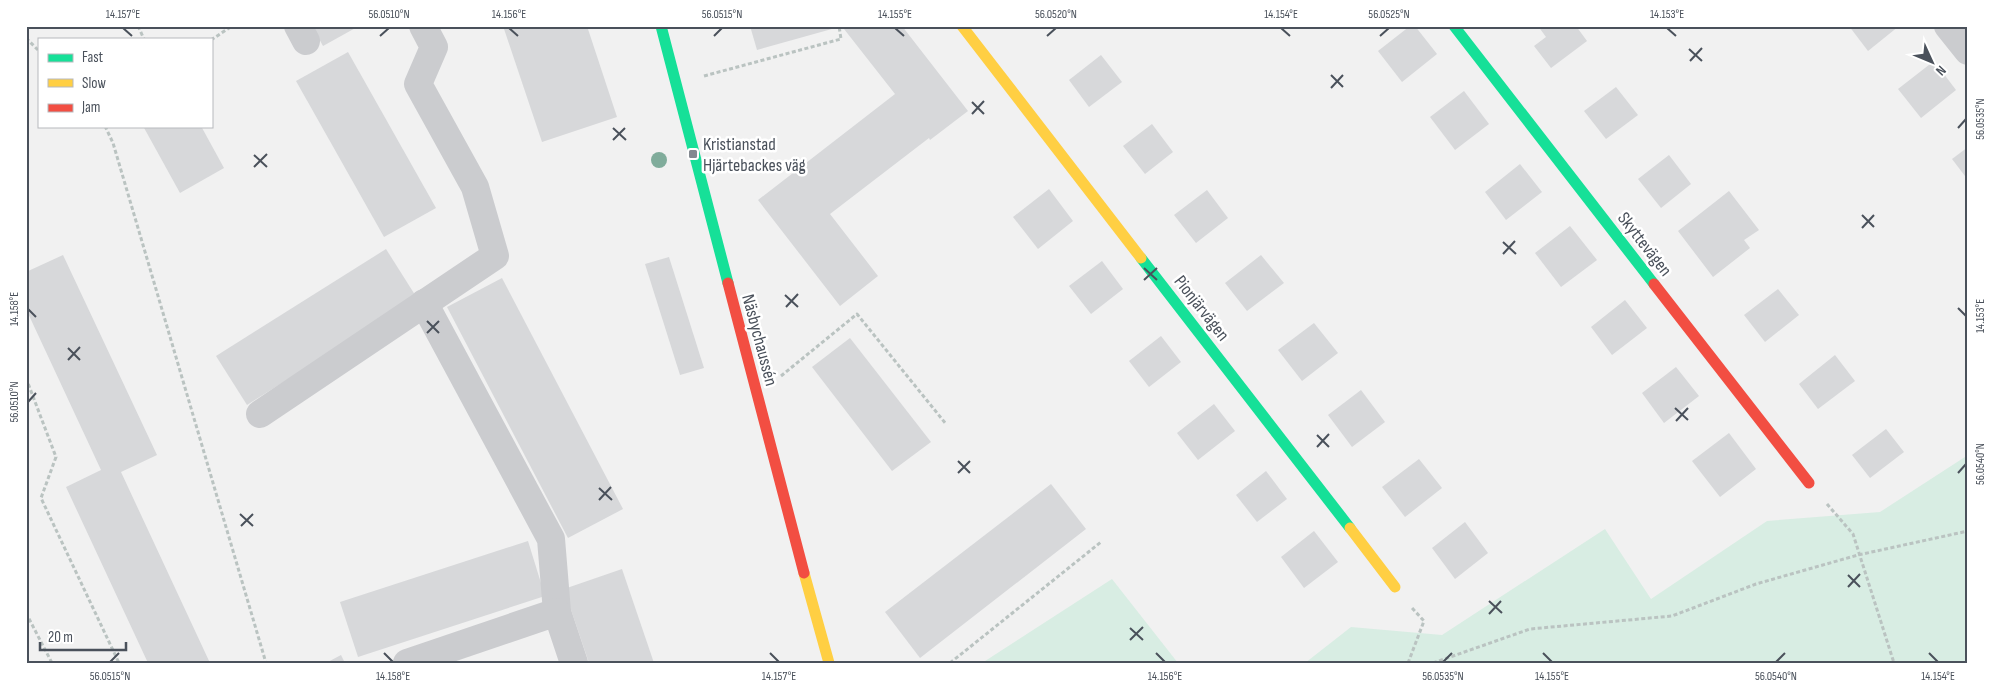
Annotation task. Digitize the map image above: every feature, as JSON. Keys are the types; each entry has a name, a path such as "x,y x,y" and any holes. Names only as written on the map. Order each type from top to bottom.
{"street":[{"path":"260,414 496,256 475,187 418,84 434,47 423,26"},
{"name":"Näsbychaussén","path":"661,26 794,541 829,663"},
{"name":"Pionjärvägen","path":"962,26 1395,587"},
{"name":"Skyttevägen","path":"1454,26 1809,483"},
{"path":"1948,26 1968,51"},
{"path":"424,304 551,539 557,612 574,663"},
{"path":"407,663 557,612"}],"path":[{"path":"138,26 144,38"},
{"path":"212,39 232,26"},
{"path":"695,79 841,39 839,26"},
{"path":"26,38 38,50"},
{"path":"106,128 113,142 147,253 266,663"},
{"path":"776,379 857,314 946,424"},
{"path":"26,378 56,457 41,498 119,663"},
{"path":"1809,483 1853,534 1858,555 1894,663"},
{"path":"1433,663 1530,629 1672,616 1756,584 1858,555 1968,530"},
{"path":"950,663 1101,542"},
{"path":"1395,587 1424,622 1408,663"},
{"path":"26,613 52,663"}],"green space":[{"path":"1968,455 1968,663 1305,663 1351,627 1442,635 1605,529 1651,599 1767,521 1880,512"},
{"path":"1112,579 1178,663 982,663"}],"building":[{"path":"312,26 359,26 323,46"},
{"path":"503,26 587,26 617,117 542,142"},
{"path":"750,26 839,26 839,27 757,50"},
{"path":"848,26 902,26 968,111 930,140 929,138 830,214 878,276 840,306 758,200 895,94 844,29"},
{"path":"1410,26 1415,26 1437,54 1402,82 1378,51"},
{"path":"1538,26 1576,26 1587,41 1551,68 1534,46 1546,37"},
{"path":"1849,26 1899,26 1868,51"},
{"path":"348,52 436,208 384,237 296,81"},
{"path":"1101,55 1122,82 1089,107 1069,80"},
{"path":"1934,61 1956,90 1921,118 1898,89"},
{"path":"1616,87 1638,115 1606,139 1584,111"},
{"path":"1464,91 1489,124 1455,150 1430,117"},
{"path":"1152,124 1173,152 1145,174 1123,146"},
{"path":"144,128 202,128 224,168 180,193"},
{"path":"1968,147 1968,180 1952,159"},
{"path":"1669,155 1691,184 1661,208 1638,179"},
{"path":"1520,164 1542,192 1506,220 1485,192"},
{"path":"1049,189 1073,221 1038,249 1013,217"},
{"path":"1207,190 1228,218 1196,243 1174,215"},
{"path":"1729,191 1759,230 1744,240 1750,248 1713,277 1678,231"},
{"path":"1570,226 1597,260 1561,287 1535,253"},
{"path":"386,249 417,298 247,405 216,356"},
{"path":"63,255 157,455 121,472 210,663 148,663 66,487 101,470 26,309 26,272"},
{"path":"1261,255 1284,283 1247,311 1225,283"},
{"path":"669,257 704,368 680,375 645,264"},
{"path":"1102,261 1123,289 1091,314 1069,286"},
{"path":"502,278 623,509 568,538 447,307"},
{"path":"1778,289 1799,315 1765,342 1744,315"},
{"path":"1625,300 1647,328 1612,355 1591,327"},
{"path":"1314,323 1338,353 1302,381 1278,350"},
{"path":"1161,336 1181,362 1149,387 1129,361"},
{"path":"850,338 931,442 892,471 812,367"},
{"path":"1835,355 1855,381 1818,409 1799,384"},
{"path":"1676,367 1699,396 1664,423 1642,393"},
{"path":"1361,390 1385,422 1352,447 1328,415"},
{"path":"1214,404 1235,431 1198,460 1177,433"},
{"path":"1886,429 1904,452 1870,478 1852,455"},
{"path":"1729,433 1756,469 1720,497 1692,461"},
{"path":"1419,459 1442,488 1405,517 1382,487"},
{"path":"1266,471 1287,499 1257,522 1236,495"},
{"path":"1051,484 1086,529 920,658 885,612"},
{"path":"1465,522 1488,553 1455,579 1432,548"},
{"path":"1314,531 1338,562 1304,588 1281,557"},
{"path":"528,541 545,596 358,657 340,602"},
{"path":"622,569 654,663 589,663 564,589"},
{"path":"341,655 345,663 326,663"}],"traffic: fast":[{"path":"661,26 728,283"},
{"path":"1454,26 1654,284"},
{"path":"1141,258 1350,528"}],"traffic: slow":[{"path":"962,26 1141,258"},
{"path":"1350,528 1395,587"},
{"path":"804,573 829,663"}],"traffic: jam":[{"path":"728,283 804,573"},
{"path":"1654,284 1809,483"}],"place":[{"name":"Kristianstad Hjärtebackes väg","path":"693,154"}]}
